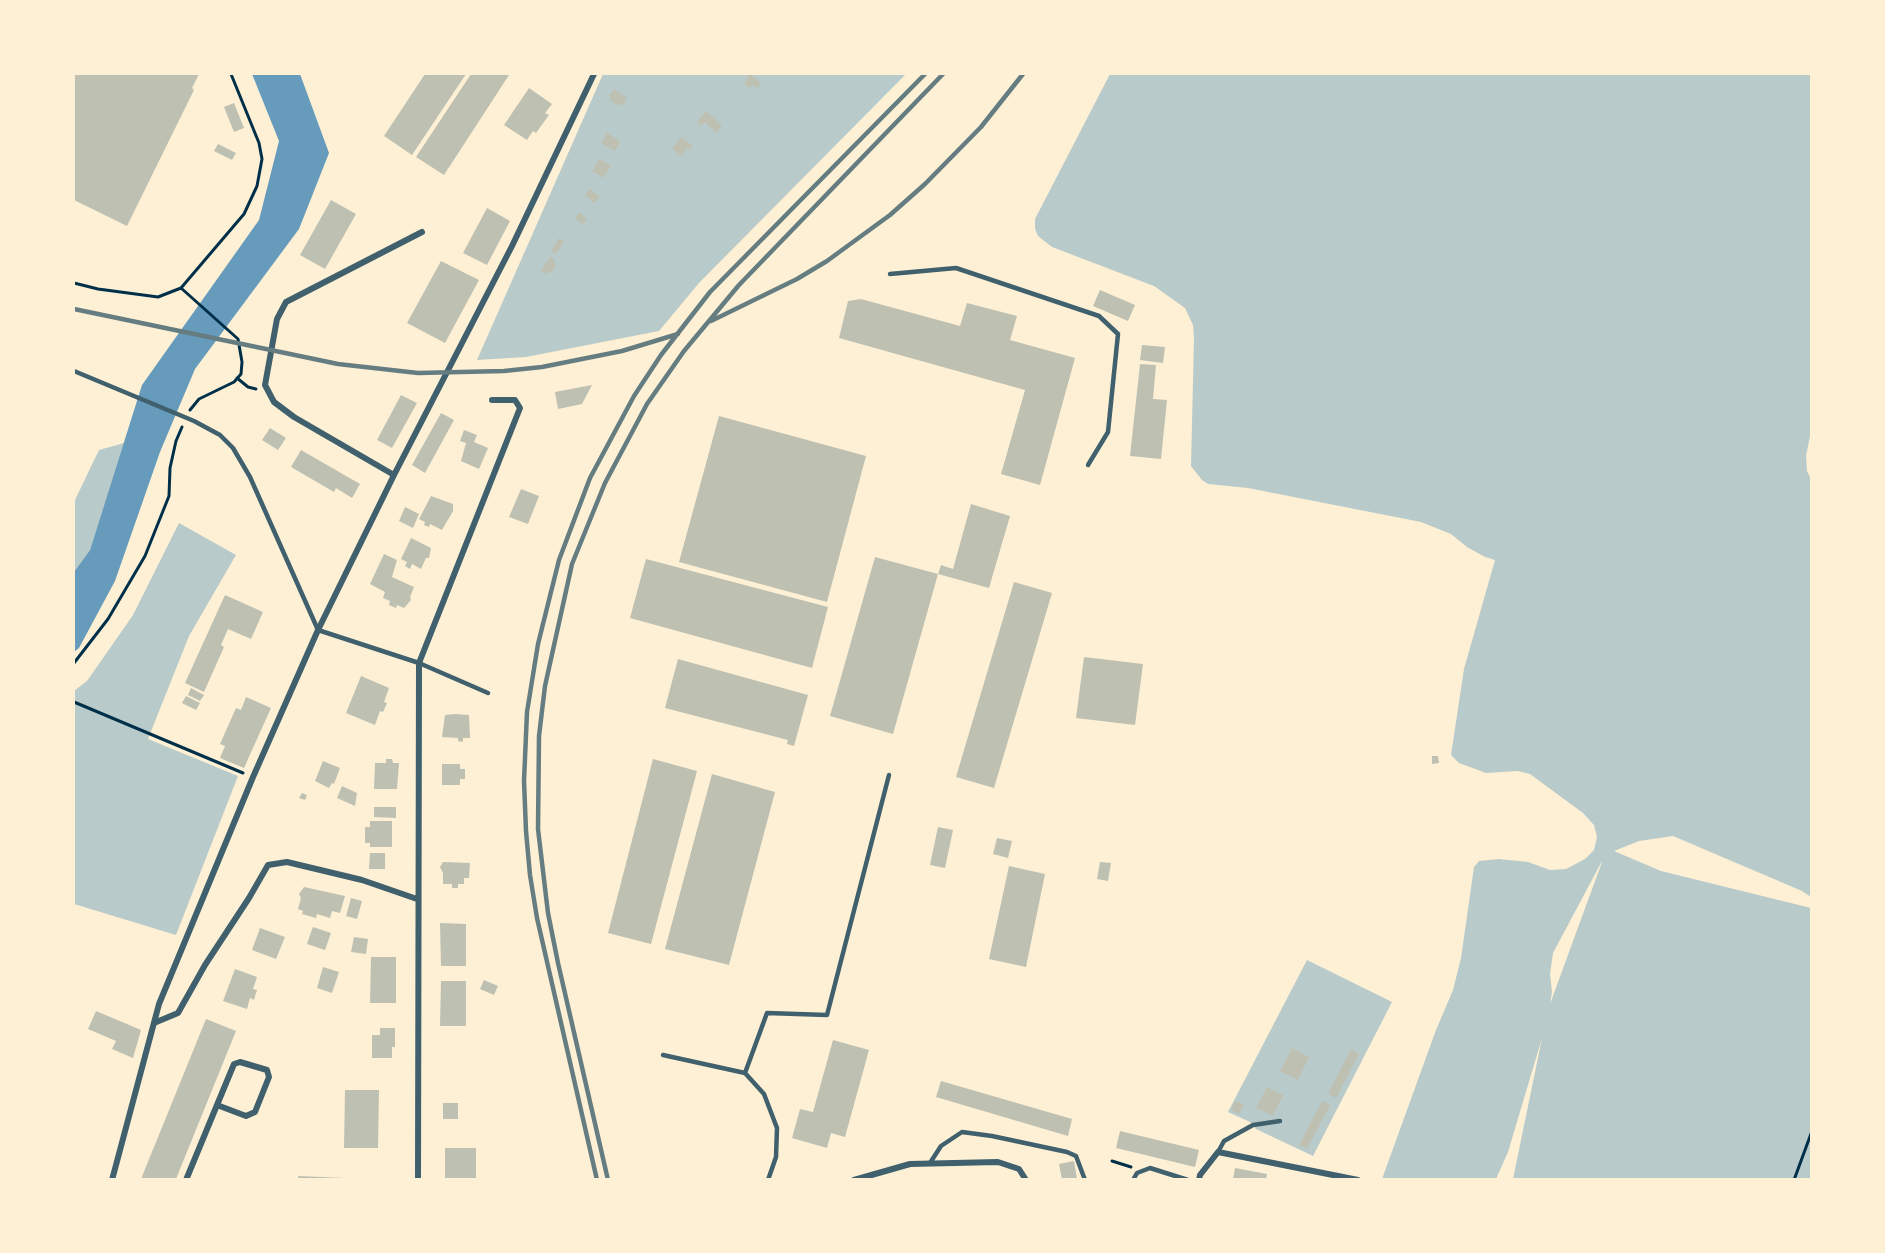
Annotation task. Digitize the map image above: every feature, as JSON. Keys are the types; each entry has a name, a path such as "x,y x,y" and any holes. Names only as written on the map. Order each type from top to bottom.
{"street":[{"path":"112,1179 159,1004 253,777 318,630 393,475 512,246 594,74"},
{"path":"393,475 294,417 274,402 265,385 277,319 286,302 422,232"},
{"path":"418,1179 419,663 520,408 515,400 492,400"},
{"path":"154,1023 178,1013 205,965 268,865 287,862 362,880 417,899"},
{"path":"186,1179 216,1105 234,1064 240,1062 267,1070 269,1077 255,1112 246,1116 216,1105"},
{"path":"1199,1179 1218,1152 1358,1179"},
{"path":"854,1179 867,1178 910,1164 998,1162 1019,1169 1026,1179"}],"lane":[{"path":"890,274 956,268 1099,316 1118,334 1108,432 1088,465"},
{"path":"74,371 194,421 220,435 243,464 318,630 419,663 489,693"},
{"path":"745,1073 767,1013 827,1015 889,775"},
{"path":"663,1055 745,1073 764,1094 777,1128 776,1157 768,1179"},
{"path":"1218,1152 1224,1141 1253,1125 1280,1121"},
{"path":"930,1163 941,1146 962,1132 1067,1152 1076,1156 1084,1179"},
{"path":"1133,1179 1137,1173 1150,1168 1188,1179"}],"path":[{"path":"74,283 98,289 158,297 181,288 244,214 257,186 262,159 259,143 231,74"},
{"path":"181,288 238,339 242,362 241,374 234,382 199,399 189,411"},
{"path":"74,663 108,619 145,556 169,496 170,468 176,441 185,421"},
{"path":"74,702 253,777"},
{"path":"1794,1179 1812,1131"}],"shaded area":[{"path":"603,74 906,74 699,283 659,331 526,357 477,360"},
{"path":"1110,74 1811,74 1812,426 1806,456 1807,471 1812,481 1811,897 1802,891 1673,836 1639,841 1614,851 1661,871 1811,908 1811,1179 1513,1179 1542,1038 1508,1152 1496,1179 1382,1179 1436,1030 1453,990 1461,958 1474,867 1479,861 1499,859 1528,862 1550,870 1566,869 1585,859 1594,850 1597,837 1594,825 1583,813 1530,774 1518,771 1486,773 1459,763 1451,755 1464,669 1495,560 1467,547 1451,534 1421,522 1248,488 1208,484 1202,480 1191,466 1194,338 1193,325 1185,308 1154,286 1052,247 1038,236 1035,219","holes":["1602,861 1550,1004 1553,953"]},
{"path":"124,443 90,550 74,572 74,502 99,450"},
{"path":"179,523 236,555 189,636 148,739 238,776 176,935 74,904 74,691 87,681 133,615"},
{"path":"1307,960 1392,1002 1313,1156 1256,1129 1250,1122 1228,1112"}],"water":[{"path":"252,74 300,74 329,153 299,229 195,369 160,452 115,581 79,648 74,652 74,572 90,550 142,385 259,220 279,141"}],"building":[{"path":"74,74 199,74 192,88 194,90 127,226 74,200"},
{"path":"425,74 466,74 412,155 384,136"},
{"path":"471,74 509,75 444,175 416,157"},
{"path":"750,74 761,83 757,88 753,85 750,88 744,83"},
{"path":"529,88 552,104 545,113 549,115 536,133 533,131 527,140 504,125"},
{"path":"614,89 627,98 623,105 621,103 619,106 610,100 609,96"},
{"path":"234,103 244,128 234,132 224,107"},
{"path":"706,111 722,125 716,133 705,122 702,126 697,122"},
{"path":"607,133 620,141 615,151 601,143"},
{"path":"681,137 693,146 681,156 672,149"},
{"path":"218,144 236,153 232,160 214,151"},
{"path":"600,159 611,166 603,178 592,171"},
{"path":"590,189 600,197 594,203 585,195"},
{"path":"331,200 356,214 325,269 300,255"},
{"path":"487,208 510,221 487,265 463,253"},
{"path":"580,212 587,219 582,224 575,218"},
{"path":"559,238 564,242 556,254 551,251"},
{"path":"550,257 555,260 553,264 556,265 552,272 549,271 547,274 541,271"},
{"path":"441,261 479,280 445,343 407,323"},
{"path":"1100,290 1135,305 1128,321 1093,306"},
{"path":"861,299 960,326 967,303 1017,316 1010,340 1075,358 1040,485 1001,474 1025,390 839,338 848,301"},
{"path":"1142,345 1165,347 1163,363 1140,360"},
{"path":"1140,364 1156,365 1153,399 1167,400 1161,459 1130,456"},
{"path":"592,385 582,404 558,409 555,392"},
{"path":"401,395 417,403 392,448 377,440"},
{"path":"441,413 454,420 425,473 412,465"},
{"path":"719,416 866,456 827,602 679,562"},
{"path":"270,428 286,438 278,450 262,440"},
{"path":"464,430 477,435 474,442 488,448 479,469 461,461 466,443 460,441"},
{"path":"301,450 360,484 352,498 336,488 334,492 291,467"},
{"path":"521,489 539,496 528,524 509,517"},
{"path":"431,496 453,504 453,511 442,530 430,524 429,527 424,525 425,522 419,519"},
{"path":"971,504 1010,516 989,588 938,574 941,565 953,569"},
{"path":"405,507 419,514 413,528 399,521"},
{"path":"411,538 431,548 429,558 426,558 421,569 412,564 410,569 405,566 407,562 401,559"},
{"path":"384,554 397,560 392,577 414,587 411,600 404,608 389,605 390,601 383,598 385,592 370,584"},
{"path":"875,557 938,574 893,734 830,716"},
{"path":"646,559 828,607 812,668 630,618"},
{"path":"1014,582 1052,593 994,788 956,777"},
{"path":"225,595 263,612 251,639 228,629 221,645 224,647 204,692 185,683"},
{"path":"1084,657 1143,664 1135,725 1076,718"},
{"path":"678,659 808,695 794,746 787,744 788,740 665,708"},
{"path":"361,676 389,688 384,702 387,703 383,712 380,711 375,725 346,713"},
{"path":"191,688 204,695 200,701 188,695"},
{"path":"186,696 200,703 196,710 182,703"},
{"path":"246,697 271,708 244,768 220,758 225,746 220,744 236,708 241,710"},
{"path":"445,715 469,715 470,738 463,738 463,742 458,741 458,738 442,737"},
{"path":"1432,756 1438,756 1439,763 1432,764"},
{"path":"386,759 399,763 397,789 374,789 375,763 386,763"},
{"path":"653,759 697,771 651,944 608,933"},
{"path":"323,761 340,768 334,784 332,783 329,788 315,781"},
{"path":"442,764 460,764 460,769 465,769 465,779 460,779 460,785 442,785"},
{"path":"712,774 775,792 729,965 665,949"},
{"path":"342,786 357,793 355,806 337,798"},
{"path":"302,793 307,795 305,800 299,798"},
{"path":"374,807 396,807 396,818 374,817"},
{"path":"370,821 392,821 392,847 370,847 370,843 365,843 365,827 370,827"},
{"path":"938,827 953,830 945,868 930,865"},
{"path":"997,838 1012,841 1008,858 993,854"},
{"path":"370,853 385,853 385,869 369,869"},
{"path":"443,862 470,863 469,878 464,878 464,884 458,884 458,888 452,888 452,884 443,884 443,873 440,867"},
{"path":"1100,862 1111,863 1108,881 1097,879"},
{"path":"1009,866 1045,874 1026,967 989,959"},
{"path":"304,887 345,896 340,913 332,911 330,918 317,914 316,918 302,914 303,911 298,909 301,898 299,894"},
{"path":"351,898 362,901 357,919 346,916"},
{"path":"440,923 466,924 466,966 441,966"},
{"path":"313,927 331,933 325,950 307,944"},
{"path":"260,928 285,937 276,959 252,950"},
{"path":"354,937 368,939 366,954 351,952"},
{"path":"371,957 396,957 396,1003 370,1003"},
{"path":"323,967 339,972 332,993 317,988"},
{"path":"235,969 257,977 253,989 257,990 254,1000 250,998 247,1009 223,1001"},
{"path":"484,980 498,986 494,995 480,989"},
{"path":"441,981 466,981 466,1026 440,1026"},
{"path":"96,1011 141,1030 133,1058 112,1049 116,1041 88,1029"},
{"path":"206,1019 236,1031 176,1179 141,1179"},
{"path":"380,1028 395,1028 395,1047 392,1047 392,1058 372,1058 372,1035 380,1035"},
{"path":"833,1040 869,1050 845,1137 831,1133 827,1148 792,1138 800,1109 813,1112"},
{"path":"1292,1048 1309,1057 1298,1080 1280,1071"},
{"path":"1351,1049 1359,1054 1336,1098 1328,1094"},
{"path":"941,1081 1072,1119 1068,1136 936,1097"},
{"path":"1267,1087 1283,1095 1273,1116 1256,1108"},
{"path":"345,1090 379,1090 378,1148 344,1148"},
{"path":"1235,1101 1244,1105 1239,1114 1231,1110"},
{"path":"1322,1101 1330,1105 1307,1149 1299,1145"},
{"path":"443,1103 458,1103 458,1119 443,1119"},
{"path":"1120,1131 1199,1150 1195,1167 1116,1148"},
{"path":"445,1148 476,1148 476,1179 445,1179"},
{"path":"1074,1161 1077,1179 1062,1179 1059,1164"},
{"path":"1235,1168 1267,1174 1266,1179 1233,1179"},
{"path":"298,1176 345,1178 345,1179 298,1179"}],"railway":[{"path":"597,1180 537,918 526,831 524,781 527,712 538,644 559,560 590,478 634,396 661,355 710,292 925,74"},
{"path":"608,1180 548,913 538,829 539,736 545,686 572,564 605,483 647,404 684,351 739,285 943,74"},
{"path":"711,321 797,279 827,261 890,215 925,184 981,127 1023,74"},
{"path":"74,309 338,364 418,373 504,371 542,367 622,351 678,334"}]}
